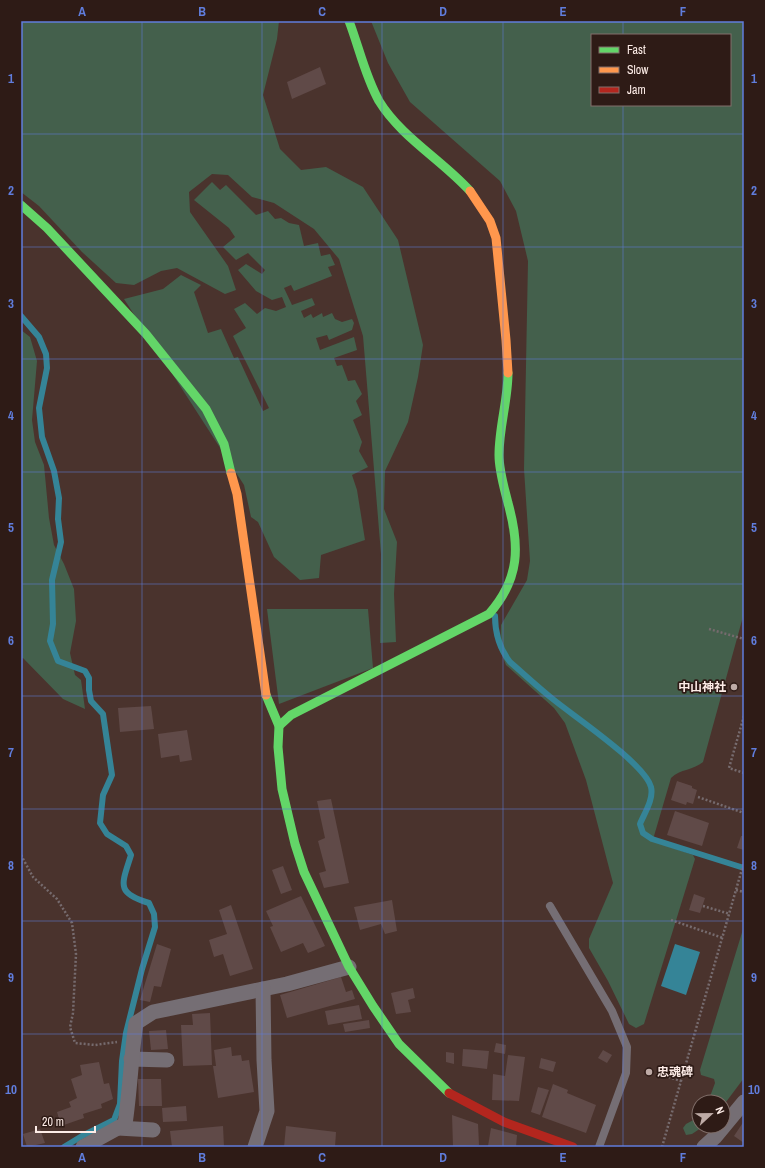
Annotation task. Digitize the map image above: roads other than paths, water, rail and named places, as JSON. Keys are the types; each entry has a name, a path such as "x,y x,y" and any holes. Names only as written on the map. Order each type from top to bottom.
{"street":[{"path":"279,726 291,715 489,614 501,602 510,584 516,557 516,541 503,488 500,457 500,433 507,387 507,358 496,245 491,223 483,208 467,188 400,126 384,108 373,89 349,21"},
{"path":"21,205 46,228 146,334 206,409 224,444 237,494 267,700 279,726 278,747 282,789 295,844 304,872 349,966 399,1044 450,1094 504,1122 573,1147"},
{"path":"83,1147 125,1124 131,1088 131,1059 136,1024 153,1012 264,989 349,966"},
{"path":"255,1147 267,1111 264,1060 264,989"},
{"path":"131,1059 167,1060"},
{"path":"704,1147 715,1137 744,1102"},
{"path":"118,1128 153,1130"}],"lane":[{"path":"550,906 612,1011 626,1047 626,1073 599,1147"}],"water":[{"path":"675,944 700,952 686,995 661,986"}],"waterway":[{"path":"21,316 39,337 46,354 47,368 39,408 42,437 54,471 59,498 58,519 61,542 52,580 53,624 50,641 58,661 85,671 89,678 91,701 103,714 112,775 103,795 100,823 107,834 126,846 131,855 125,873 124,886 126,891 131,895 149,903 154,914 155,927 142,969 126,1033 122,1061 120,1104 114,1120 64,1147"},
{"path":"495,616 498,640 510,662 554,700 608,741 646,777 652,792 650,801 640,824 643,833 652,839 744,868"}],"place":[{"name":"中山神社","path":"734,687"},
{"name":"忠魂碑","path":"649,1072"}]}
